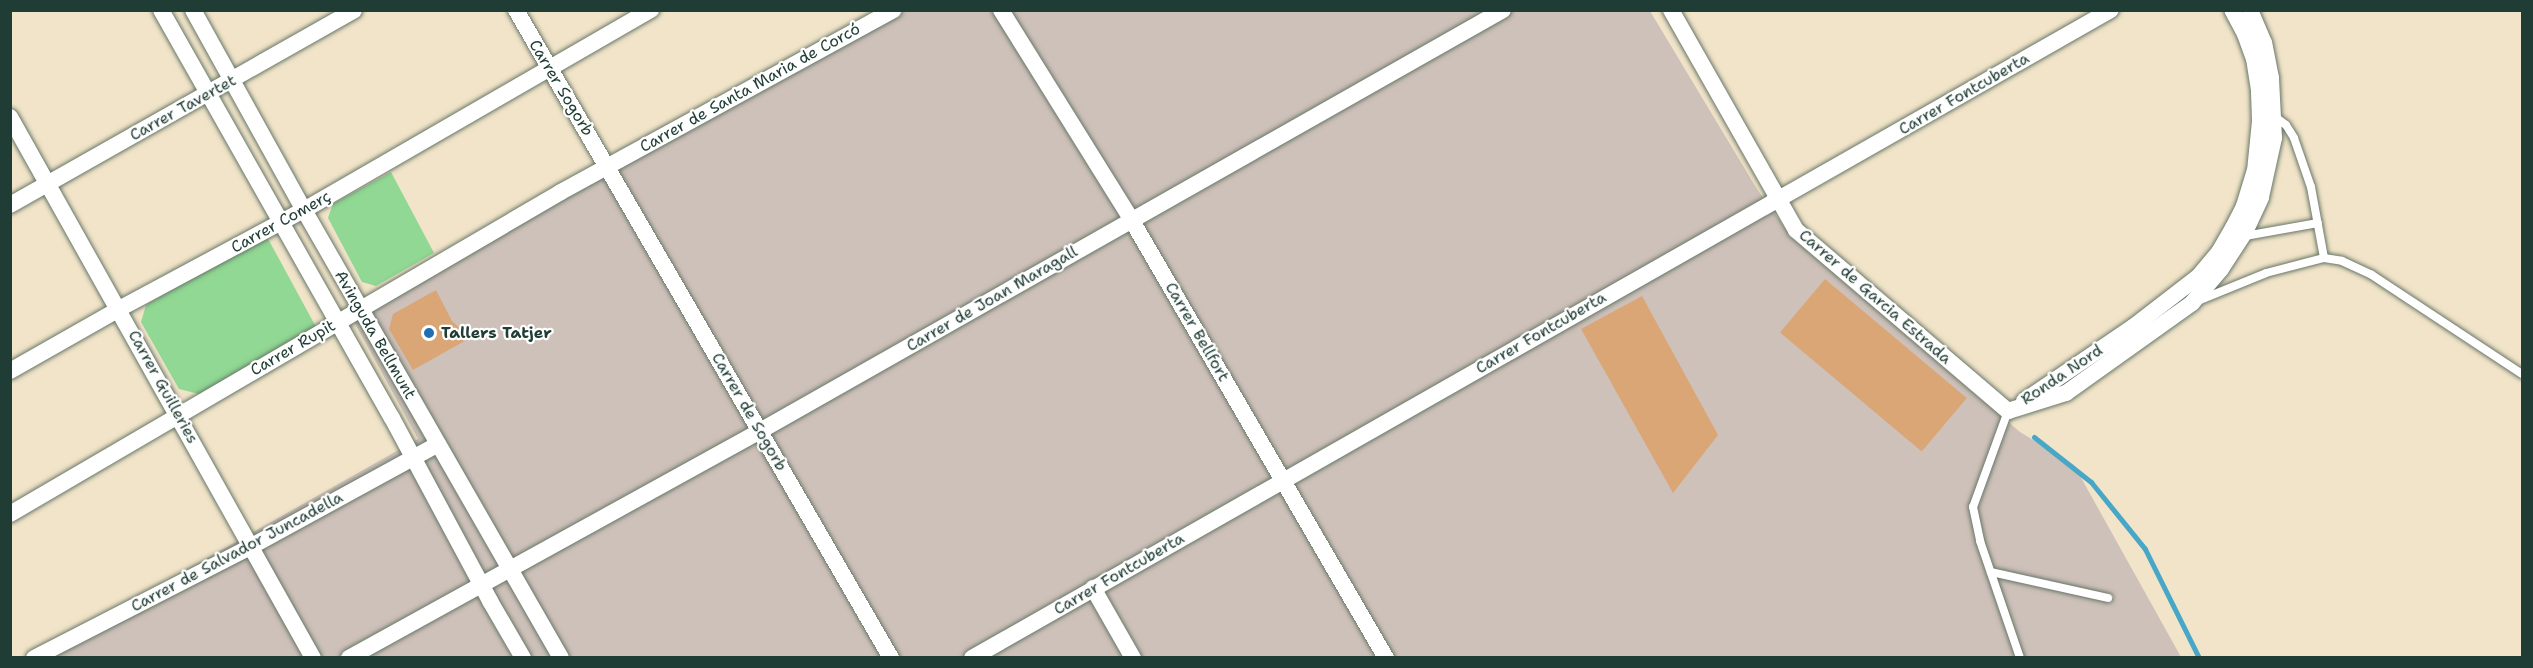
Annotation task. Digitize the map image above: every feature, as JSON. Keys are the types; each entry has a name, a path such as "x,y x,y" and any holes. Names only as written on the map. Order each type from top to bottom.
{"street":[{"name":"Avinguda Bellmunt","path":"161,10 338,322 481,585 523,657"},
{"name":"Avinguda Bellmunt","path":"193,10 303,210 561,657"},
{"name":"Carrer Tavertet","path":"10,205 208,95 354,10"},
{"name":"Carrer Sogorb","path":"516,10 549,70 608,166"},
{"name":"Carrer Comerç","path":"10,371 119,309 282,222 651,10"},
{"name":"Carrer de Santa Maria de Corcó","path":"608,166 893,10"},
{"name":"Carrer Bellfort","path":"1001,10 1131,219 1386,657"},
{"name":"Carrer de Joan Maragall","path":"349,657 760,431 1503,10"},
{"name":"Carrer de Garcia Estrada","path":"1671,10 1796,230 2008,411"},
{"name":"Carrer Fontcuberta","path":"972,657 2111,10"},
{"name":"Ronda Nord","path":"2008,411 2133,327 2199,276 2220,252 2234,228 2255,171 2260,121 2259,90 2254,59 2245,34 2232,10"},
{"name":"Ronda Nord","path":"2008,411 2066,393 2192,303 2221,269 2242,236 2261,197 2274,138 2271,78 2264,43 2250,10"},
{"name":"Carrer Guilleries","path":"10,117 313,657"},
{"name":"Carrer Rupit","path":"10,514 608,166"},
{"name":"Carrer de Sogorb","path":"608,166 891,657"},
{"name":"Carrer de Salvador Juncadella","path":"34,657 252,546 438,444"},
{"path":"1094,588 1133,657"}],"lane":[{"path":"2274,116 2286,125 2294,138 2311,187 2324,258"},
{"path":"2242,236 2318,223"},
{"path":"2192,303 2266,273 2324,258 2342,261 2372,275 2523,374"},
{"path":"2008,411 1973,507 1974,523 2020,657"},
{"path":"1991,572 2109,597"}],"shaded area":[{"path":"892,10 1650,11 1757,189 1792,238 2020,432 2074,465 2181,657 30,658 418,439 352,318"}],"green space":[{"path":"391,172 434,253 376,286 362,282 328,218 333,204"},
{"path":"266,235 316,327 199,394 179,389 141,322 146,305"}],"building":[{"path":"1825,279 1967,398 1922,452 1780,333"},
{"name":"Tallers Tatjer","path":"436,290 452,321 470,338 413,370 389,329 393,314"},
{"path":"1642,296 1718,435 1673,493 1581,329"}],"waterway":[{"path":"2034,437 2091,482 2145,549 2199,658"}],"place":[{"name":"Tallers Tatjer","path":"429,333"}]}
